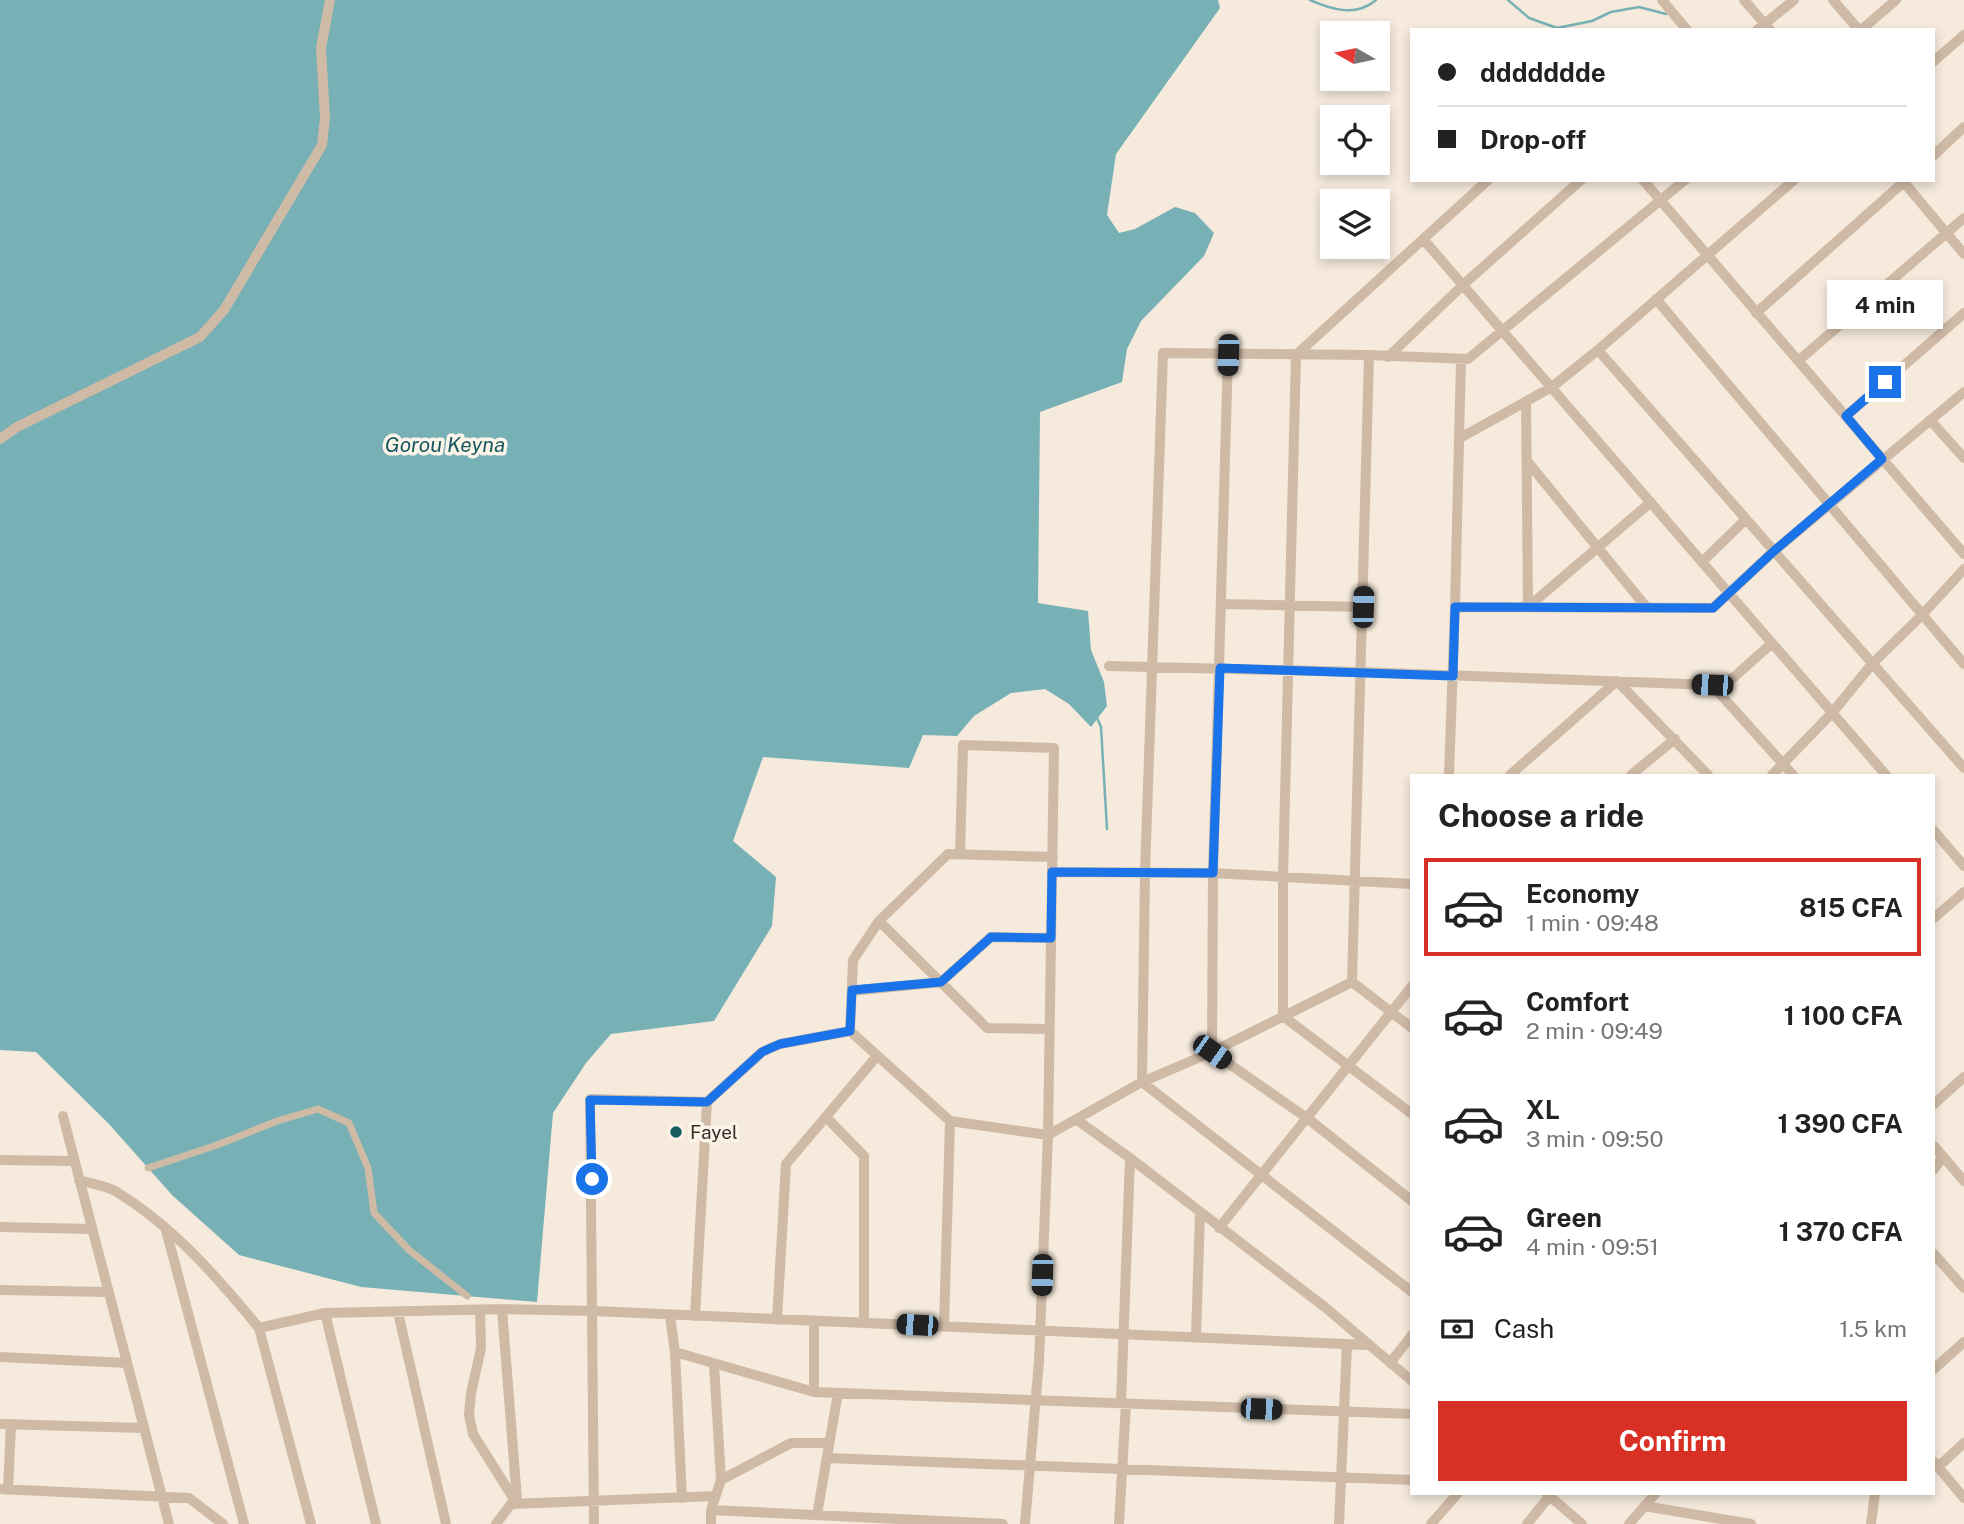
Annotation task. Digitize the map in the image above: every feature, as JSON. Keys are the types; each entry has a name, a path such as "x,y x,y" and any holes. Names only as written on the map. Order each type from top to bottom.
{"street":[{"path":"0,439 16,427 200,337 225,310 322,145 325,118 321,48 330,0"},
{"path":"1662,0 1685,28"},
{"path":"1744,0 1764,28 1794,0"},
{"path":"1833,0 1858,28"},
{"path":"1862,28 1896,0"},
{"path":"1935,60 1964,35"},
{"path":"1935,154 1964,127"},
{"path":"1283,1016 1283,877 1296,355 1486,182"},
{"path":"1388,357 1464,284 1579,182"},
{"path":"1645,182 1964,554"},
{"path":"1142,1082 1145,873 1163,353 1468,359 1683,182"},
{"path":"1460,438 1552,387 1598,351 1792,182"},
{"path":"1756,313 1903,182"},
{"path":"1905,182 1964,254"},
{"path":"1798,361 1964,218"},
{"path":"1423,239 1885,774"},
{"path":"1656,299 1964,664"},
{"path":"1846,416 1964,313"},
{"path":"1598,351 1964,768"},
{"path":"1212,1052 1213,873 1228,355"},
{"path":"1352,982 1369,355"},
{"path":"1448,774 1461,359"},
{"path":"1455,607 1713,608 1774,551 1964,392"},
{"path":"1526,402 1528,607"},
{"path":"1930,420 1964,458"},
{"path":"1527,461 1647,608"},
{"path":"1528,607 1651,502"},
{"path":"1702,562 1745,520"},
{"path":"1773,774 1832,713 1872,664 1964,569"},
{"path":"1222,604 1363,607"},
{"path":"1109,666 1712,685 1733,678 1772,643"},
{"path":"1617,681 1707,774"},
{"path":"1511,774 1617,681"},
{"path":"1712,685 1792,774"},
{"path":"1632,774 1675,739"},
{"path":"960,855 963,745 1054,748 1048,1135 1036,1400 1025,1524"},
{"path":"1935,832 1964,866"},
{"path":"1053,857 948,854 879,920 853,960 850,1031 950,1121 1048,1135 1142,1082 1212,1052 1352,982"},
{"path":"1052,872 1213,873 1410,884"},
{"path":"1935,917 1964,892"},
{"path":"879,920 987,1028 1048,1029"},
{"path":"852,990 941,982 991,937 1051,938"},
{"path":"1352,982 1410,1026"},
{"path":"1219,1228 1410,989"},
{"path":"1283,1016 1410,1112"},
{"path":"594,1524 590,1100 707,1102 762,1052 780,1044 850,1031"},
{"path":"1212,1052 1307,1118 1410,1199"},
{"path":"777,1320 786,1164 877,1056"},
{"path":"1935,1103 1964,1077"},
{"path":"1142,1082 1410,1290"},
{"path":"695,1316 707,1102"},
{"path":"148,1168 277,1121 318,1110 349,1123 368,1168 374,1213 409,1250 467,1296"},
{"path":"62,1116 169,1524"},
{"path":"825,1117 864,1156 864,1323"},
{"path":"1077,1120 1326,1308 1410,1379"},
{"path":"944,1326 950,1121"},
{"path":"1935,1147 1964,1181"},
{"path":"1935,1168 1943,1157"},
{"path":"1119,1524 1130,1158"},
{"path":"0,1160 74,1161"},
{"path":"79,1180 113,1190 166,1229 228,1290 258,1328 311,1524"},
{"path":"1195,1337 1200,1213"},
{"path":"0,1227 92,1229"},
{"path":"166,1229 244,1524"},
{"path":"1935,1255 1964,1288"},
{"path":"0,1290 109,1292"},
{"path":"480,1310 481,1349 469,1415 473,1434 517,1504"},
{"path":"502,1310 517,1504"},
{"path":"258,1328 325,1313 594,1311 1368,1345"},
{"path":"398,1312 446,1524"},
{"path":"325,1313 376,1524"},
{"path":"670,1316 675,1352 682,1498"},
{"path":"814,1322 814,1392"},
{"path":"1390,1363 1410,1338"},
{"path":"1936,1362 1964,1342"},
{"path":"1339,1524 1347,1344"},
{"path":"675,1352 814,1392 1410,1414"},
{"path":"0,1357 127,1363"},
{"path":"711,1524 711,1510 721,1480 715,1364"},
{"path":"817,1515 838,1393"},
{"path":"144,1428 5,1424 4,1490 189,1498 223,1524"},
{"path":"721,1480 791,1443 829,1443"},
{"path":"1964,1443 1936,1464 1964,1498"},
{"path":"827,1458 1410,1480"},
{"path":"1431,1524 1456,1495"},
{"path":"1527,1524 1548,1495"},
{"path":"1550,1495 1582,1524"},
{"path":"1629,1524 1654,1495"},
{"path":"1871,1524 1875,1495"},
{"path":"496,1524 512,1504 715,1496"},
{"path":"1644,1506 1751,1524"},
{"path":"711,1510 1003,1524"}],"water":[{"name":"Gorou Keyna","path":"0,0 1218,0 1220,8 1116,154 1107,215 1119,233 1135,229 1175,207 1195,213 1214,233 1204,256 1141,321 1127,349 1122,382 1040,412 1038,603 1088,611 1091,650 1104,682 1107,706 1091,727 1069,704 1045,689 1011,693 974,716 957,736 923,735 909,768 763,757 733,841 776,877 772,926 714,1021 611,1034 586,1063 553,1113 537,1302 361,1287 239,1255 172,1195 109,1124 36,1052 0,1050"}],"waterway":[{"path":"1310,0 1344,10 1360,9 1376,0"},
{"path":"1508,0 1529,18 1557,28 1592,21 1611,12 1639,7 1666,14"},
{"path":"1097,718 1101,727 1107,829"}],"place":[{"name":"Fayel","path":"676,1132"}],"route":[{"path":"592,1179 590,1100 707,1102 762,1052 780,1044 850,1031 852,990 941,982 991,937 1051,938 1052,872 1213,873 1220,668 1453,676 1455,607 1713,608 1774,551 1882,459 1846,416 1885,382"}]}
